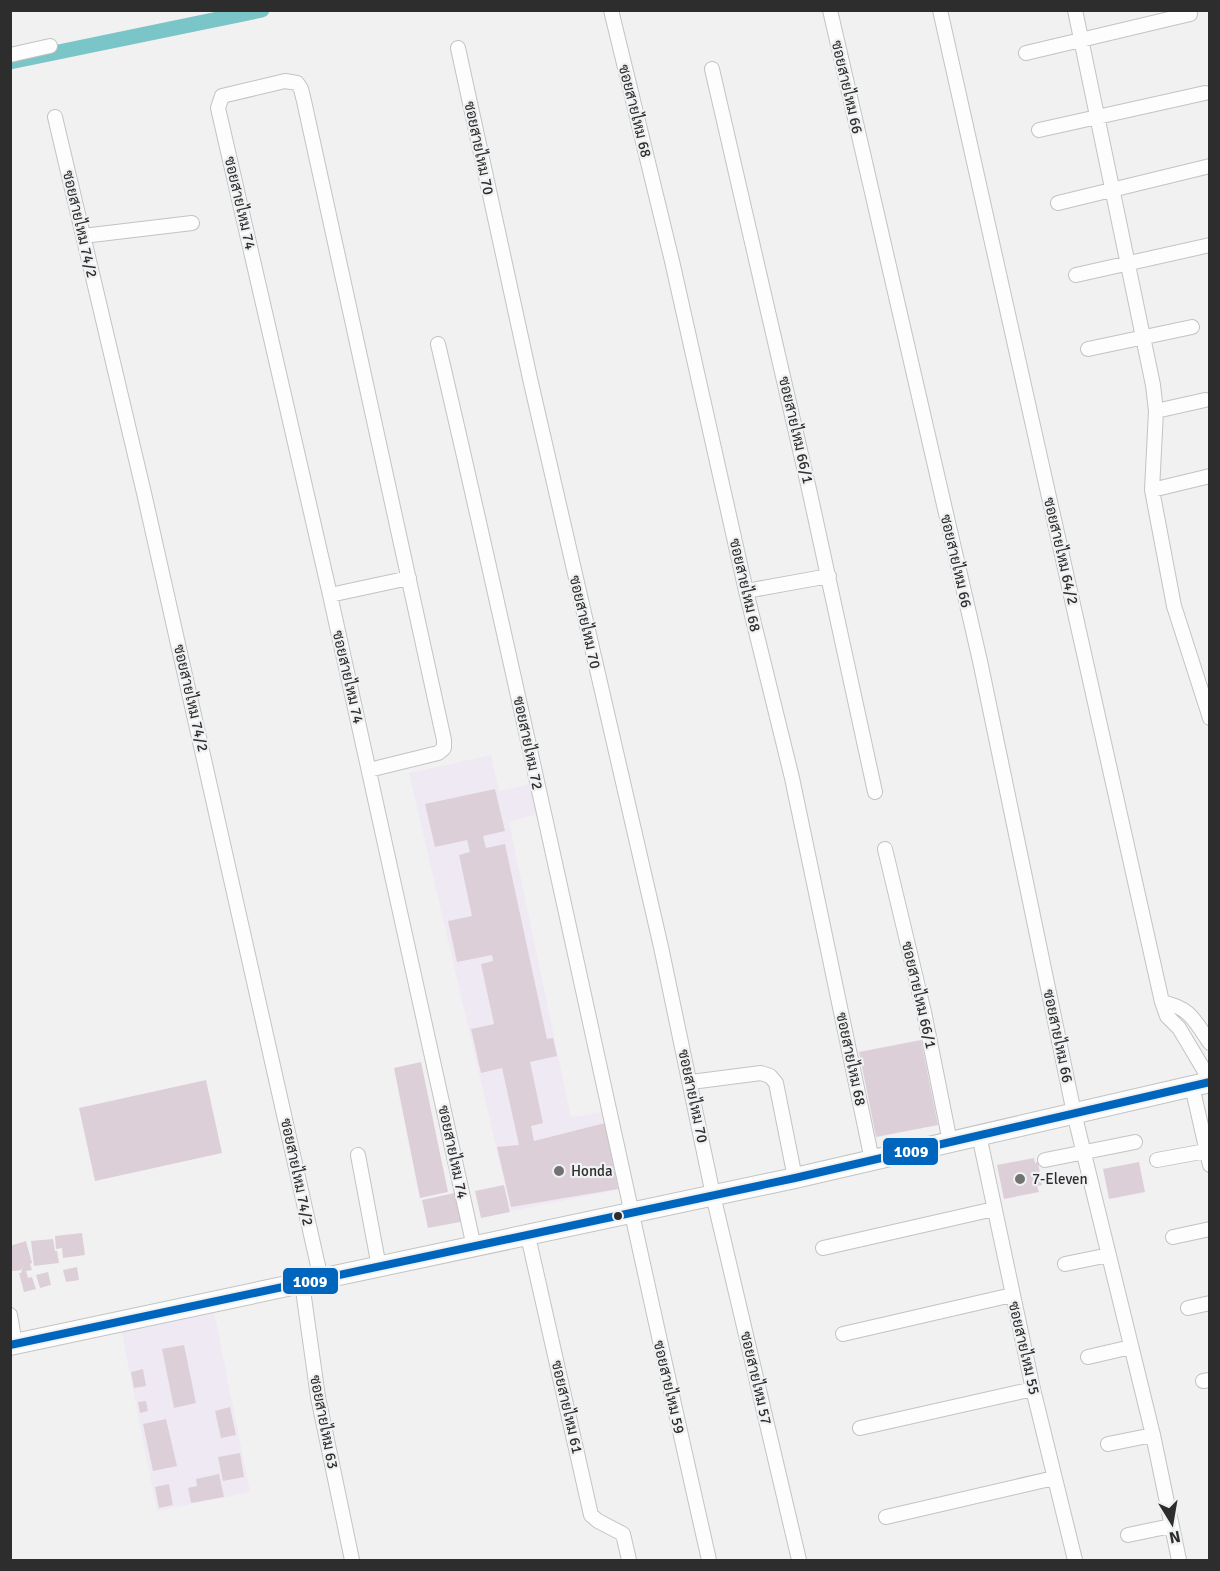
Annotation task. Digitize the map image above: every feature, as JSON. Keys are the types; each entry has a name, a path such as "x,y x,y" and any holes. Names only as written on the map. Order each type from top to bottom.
{"main road":[{"path":"13,1344 795,1178 1204,1082"}],"street":[{"name":"ซอยสายไหม 68","path":"611,10 672,261 746,591 792,778 872,1160"},
{"name":"ซอยสายไหม 66","path":"830,10 980,661 1074,1113 1153,1435 1179,1560"},
{"name":"ซอยสายไหม 64/2","path":"940,10 1162,1002 1167,1016 1179,1028 1204,1082 1208,1158"},
{"path":"1075,10 1145,338 1156,411 1152,490 1174,606 1209,718"},
{"path":"1026,53 1190,14"},
{"path":"10,55 50,46"},
{"name":"ซอยสายไหม 70","path":"458,48 528,371 691,1082 713,1195"},
{"name":"ซอยสายไหม 66/1","path":"712,69 829,576 875,792"},
{"name":"ซอยสายไหม 74","path":"410,578 301,89 297,83 285,81 222,96 218,108 330,596 474,1247"},
{"path":"1039,130 1204,93"},
{"name":"ซอยสายไหม 74/2","path":"55,117 149,516 311,1281"},
{"path":"1058,203 1209,166"},
{"path":"82,236 192,222"},
{"path":"1076,275 1209,245"},
{"path":"1088,349 1192,327"},
{"name":"ซอยสายไหม 72","path":"438,344 494,582 630,1213"},
{"path":"1156,411 1205,400"},
{"path":"1152,490 1209,476"},
{"path":"746,591 829,576"},
{"path":"330,596 410,578 444,748 438,753 369,770"},
{"name":"ซอยสายไหม 66/1","path":"885,849 924,1012 950,1142"},
{"path":"1162,1002 1180,1006 1194,1020 1209,1043"},
{"path":"691,1082 761,1073 770,1076 776,1083 795,1178"},
{"name":"ซอยสายไหม 55","path":"979,1135 1033,1389 1075,1560"},
{"path":"1046,1160 1135,1142"},
{"path":"358,1155 379,1267"},
{"path":"1157,1160 1208,1158"},
{"name":"ซอยสายไหม 57","path":"713,1195 799,1560"},
{"path":"823,1248 994,1209"},
{"name":"ซอยสายไหม 59","path":"630,1213 709,1560"},
{"path":"1173,1237 1209,1229"},
{"name":"ซอยสายไหม 61","path":"528,1236 591,1515 621,1533 629,1560"},
{"path":"1065,1264 1109,1255"},
{"name":"ซอยสายไหม 63","path":"311,1281 318,1397 352,1560"},
{"path":"843,1334 1012,1294"},
{"path":"1188,1308 1209,1303"},
{"path":"10,1315 13,1344"},
{"path":"1088,1357 1131,1347"},
{"path":"860,1428 1033,1389"},
{"path":"1108,1444 1153,1435"},
{"path":"886,1517 1054,1479"},
{"path":"1128,1535 1171,1526"}],"shaded area":[{"path":"491,755 499,791 531,784 538,814 509,822 571,1117 602,1112 621,1189 511,1211 409,773"},
{"path":"212,1301 250,1492 157,1511 119,1319"}],"building":[{"path":"495,789 505,831 483,836 486,848 505,844 547,1039 553,1038 557,1056 530,1062 543,1123 531,1126 534,1141 605,1123 618,1189 511,1207 497,1147 519,1145 502,1068 481,1073 471,1029 494,1024 481,964 493,961 492,955 457,962 448,921 472,916 459,855 470,852 467,840 435,847 425,804"},
{"path":"921,1040 938,1125 876,1137 859,1052"},
{"path":"421,1062 448,1192 420,1198 394,1068"},
{"path":"206,1080 222,1153 95,1181 79,1108"},
{"path":"1034,1158 1035,1163 1038,1162 1042,1185 1037,1186 1039,1192 1004,1199 997,1165"},
{"path":"1139,1162 1145,1192 1109,1199 1103,1169"},
{"path":"504,1185 510,1212 481,1218 475,1191"},
{"path":"459,1192 465,1221 428,1228 422,1200"},
{"path":"82,1233 85,1255 63,1258 62,1248 56,1249 55,1236"},
{"path":"53,1239 59,1263 34,1266 31,1241"},
{"path":"26,1241 32,1270 26,1271 28,1278 32,1277 36,1289 24,1292 19,1273 21,1273 23,1266 21,1270 10,1270 10,1246"},
{"path":"77,1267 79,1280 66,1282 63,1270"},
{"path":"48,1272 51,1285 40,1288 36,1275"},
{"path":"184,1345 196,1403 174,1408 162,1349"},
{"path":"143,1369 146,1386 134,1388 131,1372"},
{"path":"146,1401 148,1411 140,1413 138,1402"},
{"path":"230,1407 236,1435 221,1438 215,1411"},
{"path":"166,1419 177,1466 153,1471 143,1424"},
{"path":"240,1453 244,1477 223,1481 218,1457"},
{"path":"219,1474 224,1497 191,1503 188,1488 197,1486 196,1479"},
{"path":"169,1484 173,1505 159,1508 155,1487"}],"waterway":[{"path":"10,62 262,10"}],"transit line":[{"name":"1009","path":"10,1345 795,1178 1210,1082"}],"place":[{"name":"Honda","path":"559,1171"},
{"name":"7-Eleven","path":"1020,1179"}]}
